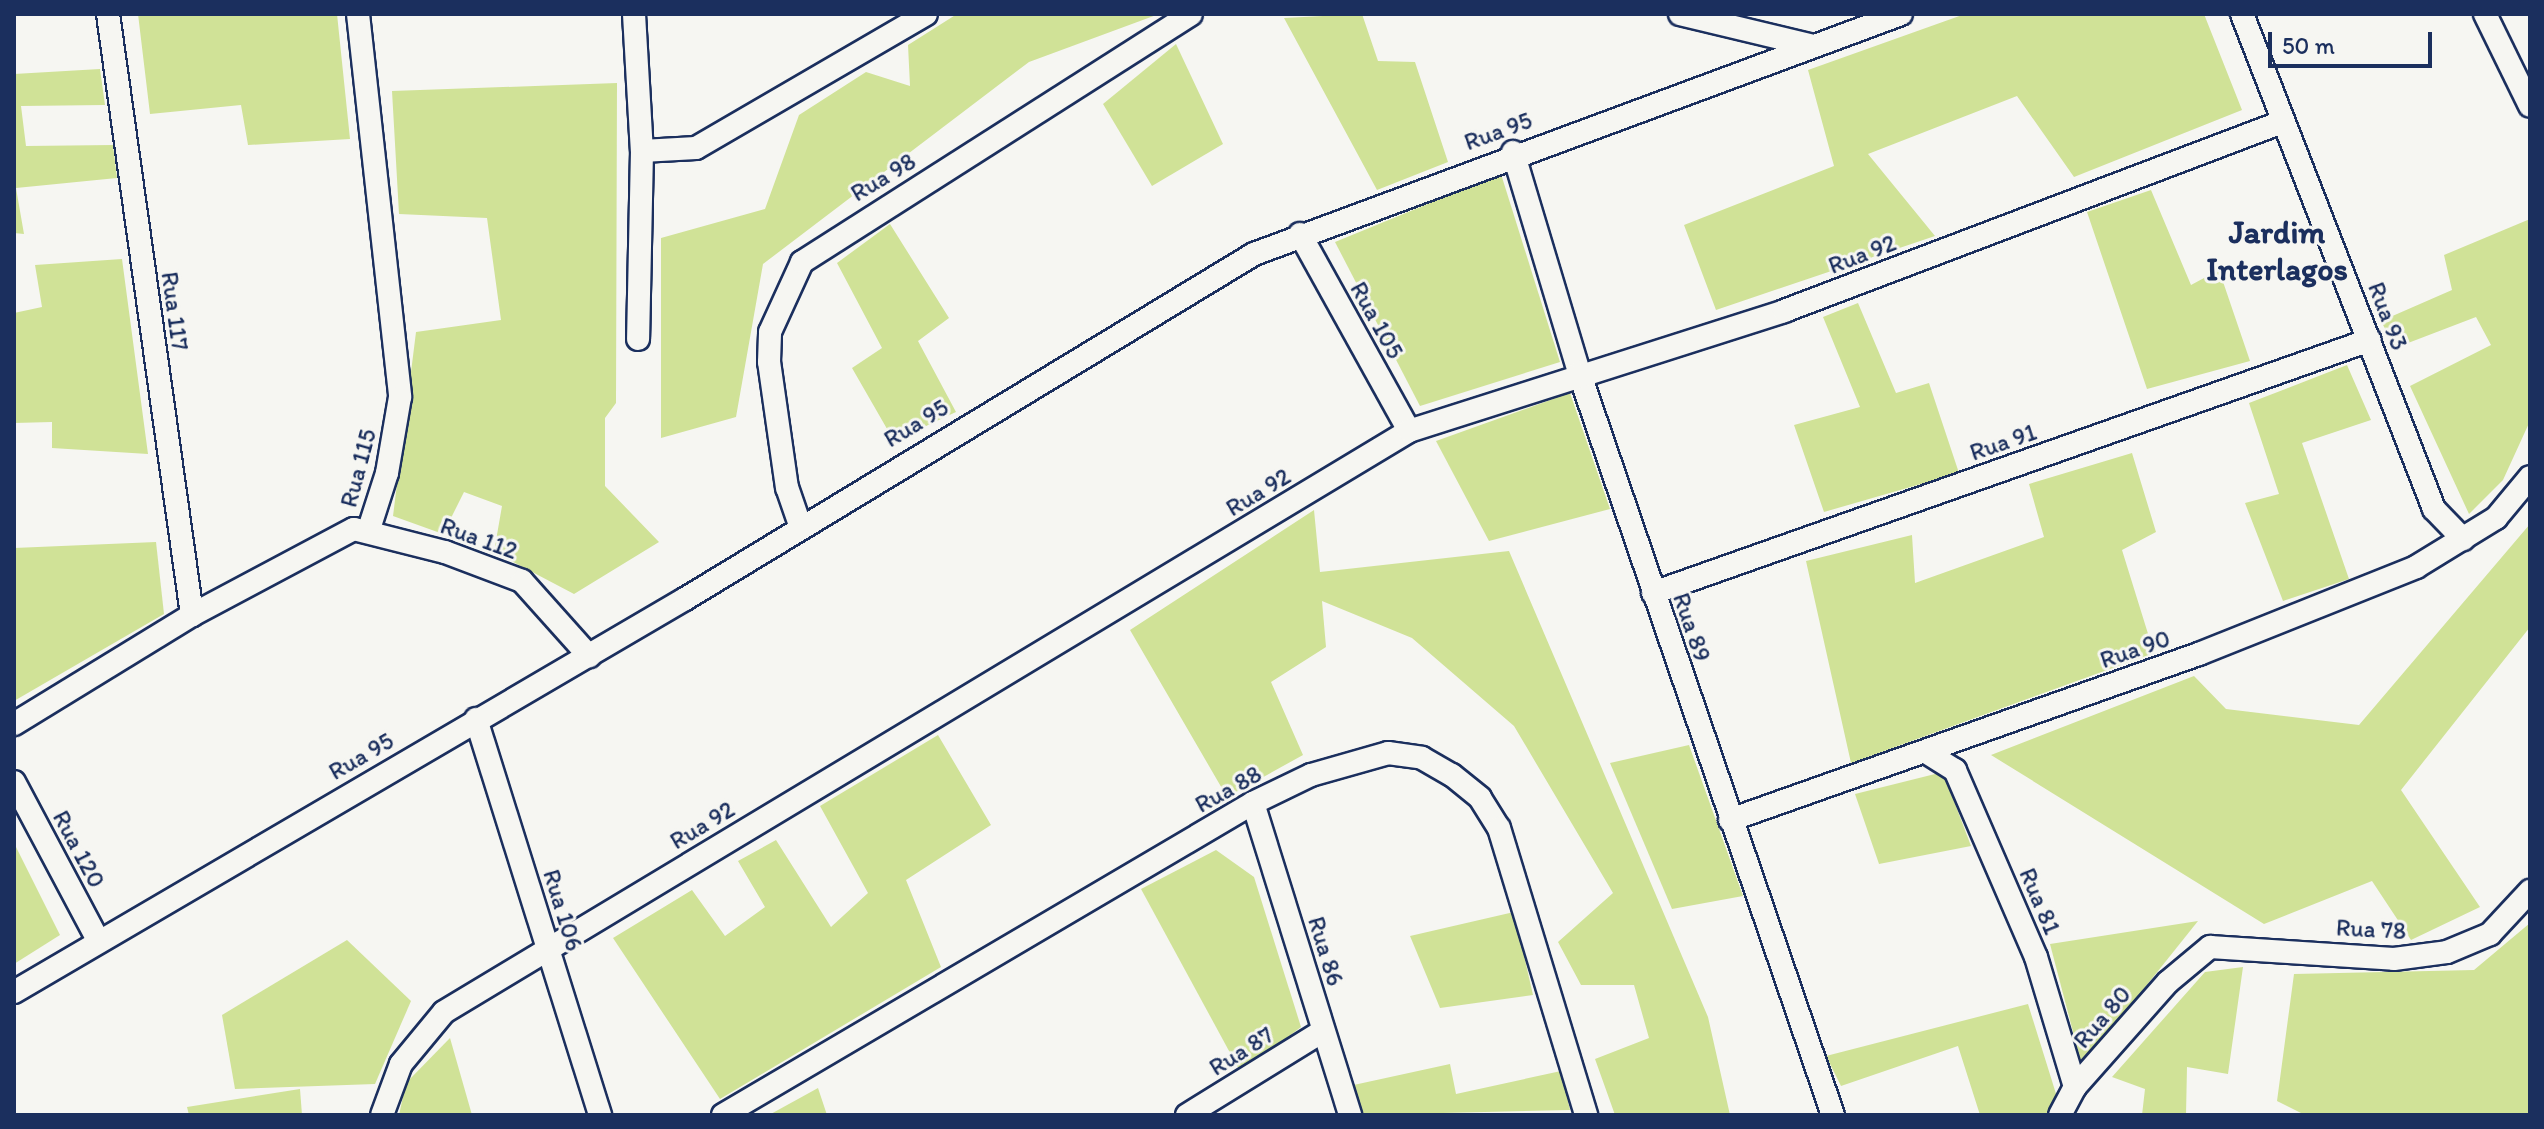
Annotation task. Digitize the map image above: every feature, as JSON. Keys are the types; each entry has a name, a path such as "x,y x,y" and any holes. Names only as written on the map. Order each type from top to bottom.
{"street":[{"name":"Rua 117","path":"108,14 192,615"},
{"name":"Rua 115","path":"14,724 192,615 339,533 369,529 387,473 400,397 395,310 358,14"},
{"path":"634,14 642,151 638,339"},
{"path":"642,151 696,148 926,14"},
{"name":"Rua 98","path":"800,525 787,488 770,383 770,332 802,262 1191,14"},
{"path":"1680,14 1813,46"},
{"name":"Rua 95","path":"14,992 476,719 589,656 1222,270 1300,234 1513,152 1901,14"},
{"name":"Rua 93","path":"2242,14 2434,509 2463,539"},
{"path":"2485,14 2530,106"},
{"name":"Rua 92","path":"382,1115 401,1064 436,1020 548,949 1409,431 1579,372 1784,311 2282,122"},
{"name":"Rua 89","path":"1513,152 1579,372 1833,1115"},
{"name":"Rua 105","path":"1300,234 1409,431"},
{"name":"Rua 91","path":"1653,593 2370,340"},
{"name":"Rua 90","path":"1730,820 1929,754 1975,731 2199,654 2360,590 2463,539 2496,518 2530,477"},
{"name":"Rua 112","path":"369,529 522,581 589,656"},
{"name":"Rua 106","path":"476,719 600,1115"},
{"name":"Rua 88","path":"723,1115 1253,803 1311,775 1388,753 1422,758 1480,798 1499,828 1586,1115"},
{"name":"Rua 81","path":"1929,754 1955,770 2036,957 2075,1087"},
{"name":"Rua 120","path":"14,782 98,940"},
{"name":"Rua 86","path":"1253,803 1350,1115"},
{"name":"Rua 78","path":"2190,959 2210,947 2243,945 2394,959 2447,952 2490,934 2530,891"},
{"name":"Rua 80","path":"2060,1115 2075,1087 2190,959"},
{"name":"Rua 87","path":"1187,1115 1323,1031"}],"green space":[{"path":"138,14 337,14 350,139 248,145 241,105 150,114"},
{"path":"957,14 1159,14 1029,62 763,264 736,417 661,438 661,238 765,209 799,115 866,72 910,86 908,45"},
{"path":"1362,14 1378,61 1415,62 1448,162 1377,190 1284,18"},
{"path":"1965,14 2204,14 2242,110 2074,177 2017,96 1868,154 1935,236 1716,310 1684,225 1834,166 1808,70"},
{"path":"1176,44 1223,144 1152,186 1103,104"},
{"path":"100,69 105,105 21,106 26,146 113,145 117,178 16,188 24,234 14,233 14,74"},
{"path":"617,83 616,403 605,418 605,486 659,542 574,594 494,552 502,506 464,492 443,534 393,516 416,332 501,320 487,218 399,214 392,91"},
{"path":"1501,174 1560,362 1420,406 1335,242"},
{"path":"2151,190 2191,285 2219,270 2250,361 2147,389 2087,212"},
{"path":"2530,219 2530,421 2503,480 2469,514 2410,386 2491,345 2476,317 2395,348 2381,321 2452,290 2444,255"},
{"path":"890,224 949,318 918,341 956,412 894,441 852,368 882,348 837,263"},
{"path":"122,259 148,454 52,448 52,422 14,423 14,313 42,307 35,265"},
{"path":"1858,303 1896,393 1929,383 1959,473 1824,512 1794,425 1860,407 1823,317"},
{"path":"2347,365 2371,420 2302,443 2349,579 2283,601 2245,503 2279,494 2249,403"},
{"path":"1570,393 1610,509 1489,541 1436,441"},
{"path":"2132,453 2156,532 2122,550 2154,653 1851,763 1806,561 1912,535 1915,583 2044,537 2029,484"},
{"path":"1314,510 1320,572 1509,551 1708,1017 1730,1115 1615,1115 1595,1059 1649,1038 1634,985 1581,985 1558,942 1613,893 1514,726 1412,638 1322,601 1326,647 1271,682 1303,755 1227,797 1130,630"},
{"path":"2530,524 2530,627 2401,790 2480,907 2411,940 2372,881 2264,924 1991,755 2194,676 2226,709 2359,725"},
{"path":"156,542 164,614 14,701 14,548"},
{"path":"938,735 991,825 906,880 941,967 720,1099 613,938 692,890 725,936 765,907 738,861 776,840 831,927 868,893 820,806"},
{"path":"1689,745 1743,896 1672,909 1610,763"},
{"path":"1943,772 1971,846 1879,864 1855,794"},
{"path":"14,843 60,935 14,964"},
{"path":"1216,850 1254,877 1301,1027 1241,1073 1141,889"},
{"path":"1514,912 1533,995 1440,1008 1410,936"},
{"path":"2198,921 2082,1066 2050,944"},
{"path":"2530,923 2530,1115 2305,1115 2277,1101 2294,974 2474,970"},
{"path":"347,940 411,1001 375,1084 235,1089 222,1015"},
{"path":"2243,967 2228,1074 2187,1067 2186,1115 2142,1115 2145,1089 2112,1077 2205,972"},
{"path":"2028,1004 2057,1097 2047,1115 1980,1115 1958,1046 1841,1086 1826,1056"},
{"path":"450,1038 472,1115 399,1115 406,1083"},
{"path":"1450,1064 1456,1094 1561,1071 1570,1110 1360,1115 1349,1086"},
{"path":"818,1088 827,1115 769,1115"},
{"path":"300,1089 302,1115 189,1115 187,1107"}],"district":[{"name":"Jardim Interlagos","path":"2277,252"}]}
